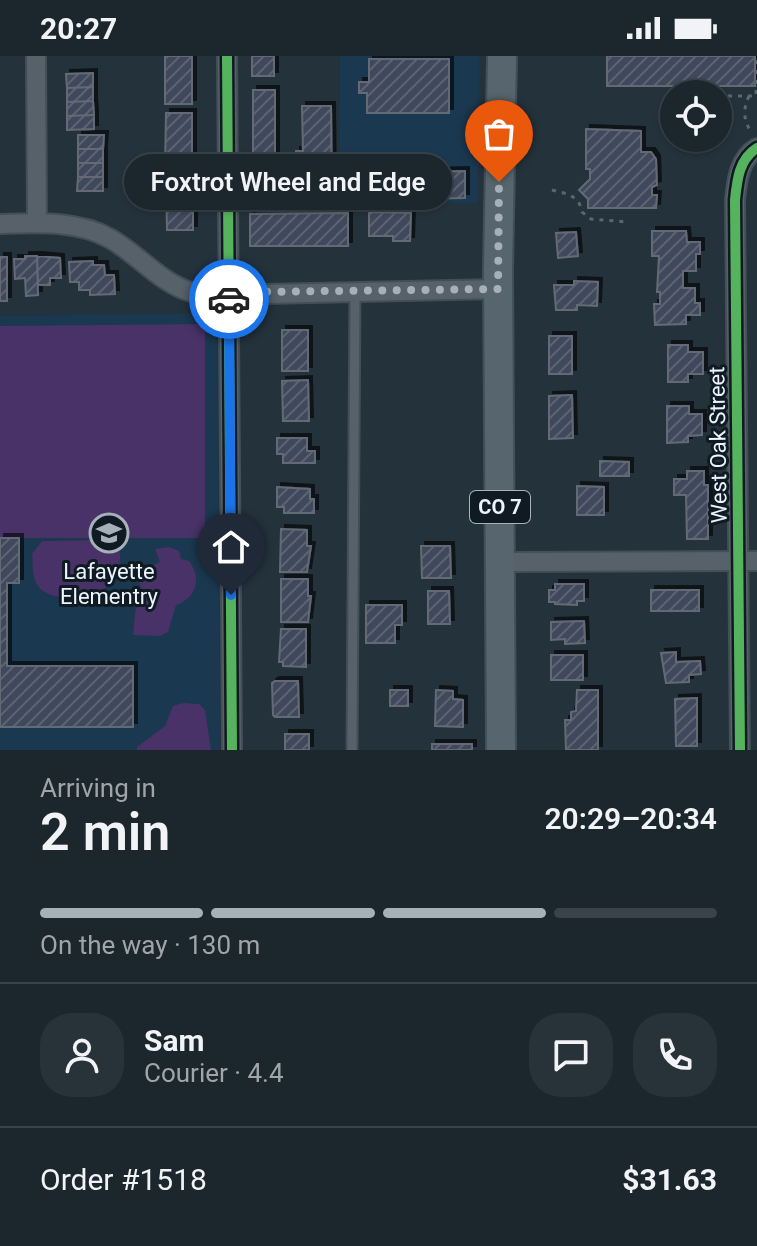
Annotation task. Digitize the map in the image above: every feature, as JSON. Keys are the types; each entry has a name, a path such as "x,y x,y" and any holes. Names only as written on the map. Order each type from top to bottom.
{"main road":[{"name":"CO 7","path":"501,750 498,289 502,56"}],"street":[{"path":"36,56 37,223"},
{"path":"227,56 232,750"},
{"name":"West Oak Street","path":"740,750 748,560 748,422 735,200 738,173 754,140"},
{"path":"0,224 37,223 86,229 108,237 149,264 168,281 191,292 498,289"},
{"path":"500,562 748,560"}],"lane":[{"path":"352,750 355,291"}],"path":[{"path":"732,96 756,96 756,56"},
{"path":"749,96 744,108 746,124 754,140"},
{"path":"552,190 574,196 581,203 582,212 591,219 627,222"}],"shaded area":[{"path":"340,56 479,56 478,203 339,204"},
{"name":"Lafayette Elementry","path":"217,313 220,750 0,750 0,316"},
{"path":"205,324 205,538 0,538 0,326"},
{"path":"114,540 120,563 98,597 53,595 39,587 35,580 32,554 42,541"},
{"path":"169,547 179,551 181,559 189,561 196,575 195,588 188,598 176,605 168,632 160,636 133,635 135,612 142,591 134,568 138,565 141,571 160,562 155,549"},
{"path":"199,704 205,710 211,750 137,750 165,726 173,706"}],"building":[{"path":"165,56 192,56 192,104 165,104"},
{"path":"252,56 274,56 274,76 252,76"},
{"path":"607,56 755,56 755,86 732,86 732,80 660,80 660,86 607,86"},
{"path":"369,59 449,59 449,113 367,113 367,93 359,93 359,82 369,82"},
{"path":"93,73 93,87 67,88 66,74"},
{"path":"93,87 93,101 67,102 67,88"},
{"path":"253,90 275,90 275,183 253,183"},
{"path":"93,101 94,115 67,116 67,102"},
{"path":"302,106 331,106 332,198 296,199 296,151 303,151"},
{"path":"166,113 192,113 192,169 165,169"},
{"path":"94,115 94,129 67,130 67,116"},
{"path":"586,129 641,131 641,152 651,152 656,159 657,185 652,187 652,195 657,195 656,208 588,208 588,199 579,190 590,179 590,169 586,169"},
{"path":"78,135 104,135 103,149 78,149"},
{"path":"78,149 103,149 103,163 78,163"},
{"path":"78,163 103,163 103,177 78,177"},
{"path":"364,167 378,167 379,173 465,171 465,198 364,200"},
{"path":"166,174 193,174 193,230 167,230"},
{"path":"78,177 103,177 103,191 77,191"},
{"path":"369,212 411,213 410,241 393,241 393,236 369,236"},
{"path":"348,213 348,246 250,246 250,214"},
{"path":"652,231 686,231 687,242 700,242 696,271 683,271 683,288 695,288 695,303 700,303 700,315 686,315 686,324 655,325 654,304 660,304 660,292 657,292 659,256 652,256"},
{"path":"576,232 578,256 558,258 556,233"},
{"path":"25,256 37,256 38,295 26,296 25,278 15,279 14,259 25,259"},
{"path":"37,256 60,258 61,278 50,278 50,285 38,285"},
{"path":"0,257 7,257 7,301 0,301"},
{"path":"93,261 93,265 104,265 105,275 114,275 115,294 90,295 90,290 79,290 79,282 70,282 69,262"},
{"path":"574,281 598,282 597,306 577,305 577,310 556,310 554,285 574,285"},
{"path":"282,330 308,330 308,371 282,371"},
{"path":"549,336 572,336 572,374 549,374"},
{"path":"668,345 688,345 688,352 703,352 703,374 688,374 688,382 668,382"},
{"path":"308,380 309,421 283,421 282,381"},
{"path":"572,395 573,438 549,439 549,396"},
{"path":"667,406 689,406 689,414 702,414 702,435 688,436 688,442 667,443"},
{"path":"277,438 307,438 307,451 315,451 315,463 283,463 283,454 277,454"},
{"path":"600,461 629,462 629,476 600,476"},
{"path":"687,471 704,471 704,485 708,485 708,539 687,539 686,495 674,495 674,479 687,479"},
{"path":"577,486 604,487 604,515 577,515"},
{"path":"277,487 310,489 314,513 284,513 284,507 277,507"},
{"path":"281,529 307,530 307,546 311,546 307,572 280,572"},
{"path":"0,538 19,538 19,583 7,583 7,666 133,666 133,727 0,727"},
{"path":"421,546 450,546 451,578 422,578"},
{"path":"281,579 308,579 308,596 311,596 308,622 281,622"},
{"path":"555,584 584,584 584,601 577,601 577,605 549,602 549,590 555,590"},
{"path":"651,590 699,590 699,611 651,611"},
{"path":"428,591 449,591 450,624 428,624"},
{"path":"366,605 402,605 402,625 395,625 395,643 366,643"},
{"path":"584,621 585,643 565,644 565,639 551,640 551,622"},
{"path":"281,629 306,629 306,667 283,666 283,662 279,662"},
{"path":"676,652 676,662 700,661 701,674 689,675 689,682 666,683 661,653"},
{"path":"551,655 583,655 583,680 551,680"},
{"path":"298,681 299,717 273,715 272,683"},
{"path":"390,690 408,690 408,706 390,706"},
{"path":"436,690 453,691 453,699 463,700 463,727 435,726"},
{"path":"577,690 598,690 598,750 566,750 565,720 571,720 571,712 576,711"},
{"path":"697,698 697,746 676,746 675,699"},
{"path":"285,734 309,734 309,750 285,750"},
{"path":"432,744 472,744 472,750 432,750"}],"cycle path":[{"path":"227,56 232,750"},
{"path":"740,750 735,200 743,164 757,148"}],"way so far":[{"path":"229,299 229,294 252,292 498,289 499,182"}],"place":[{"name":"Foxtrot Wheel and Edge","path":"499,182"},
{"name":"Lafayette Elementry","path":"109,533"}],"route":[{"path":"229,299 231,595"}]}
